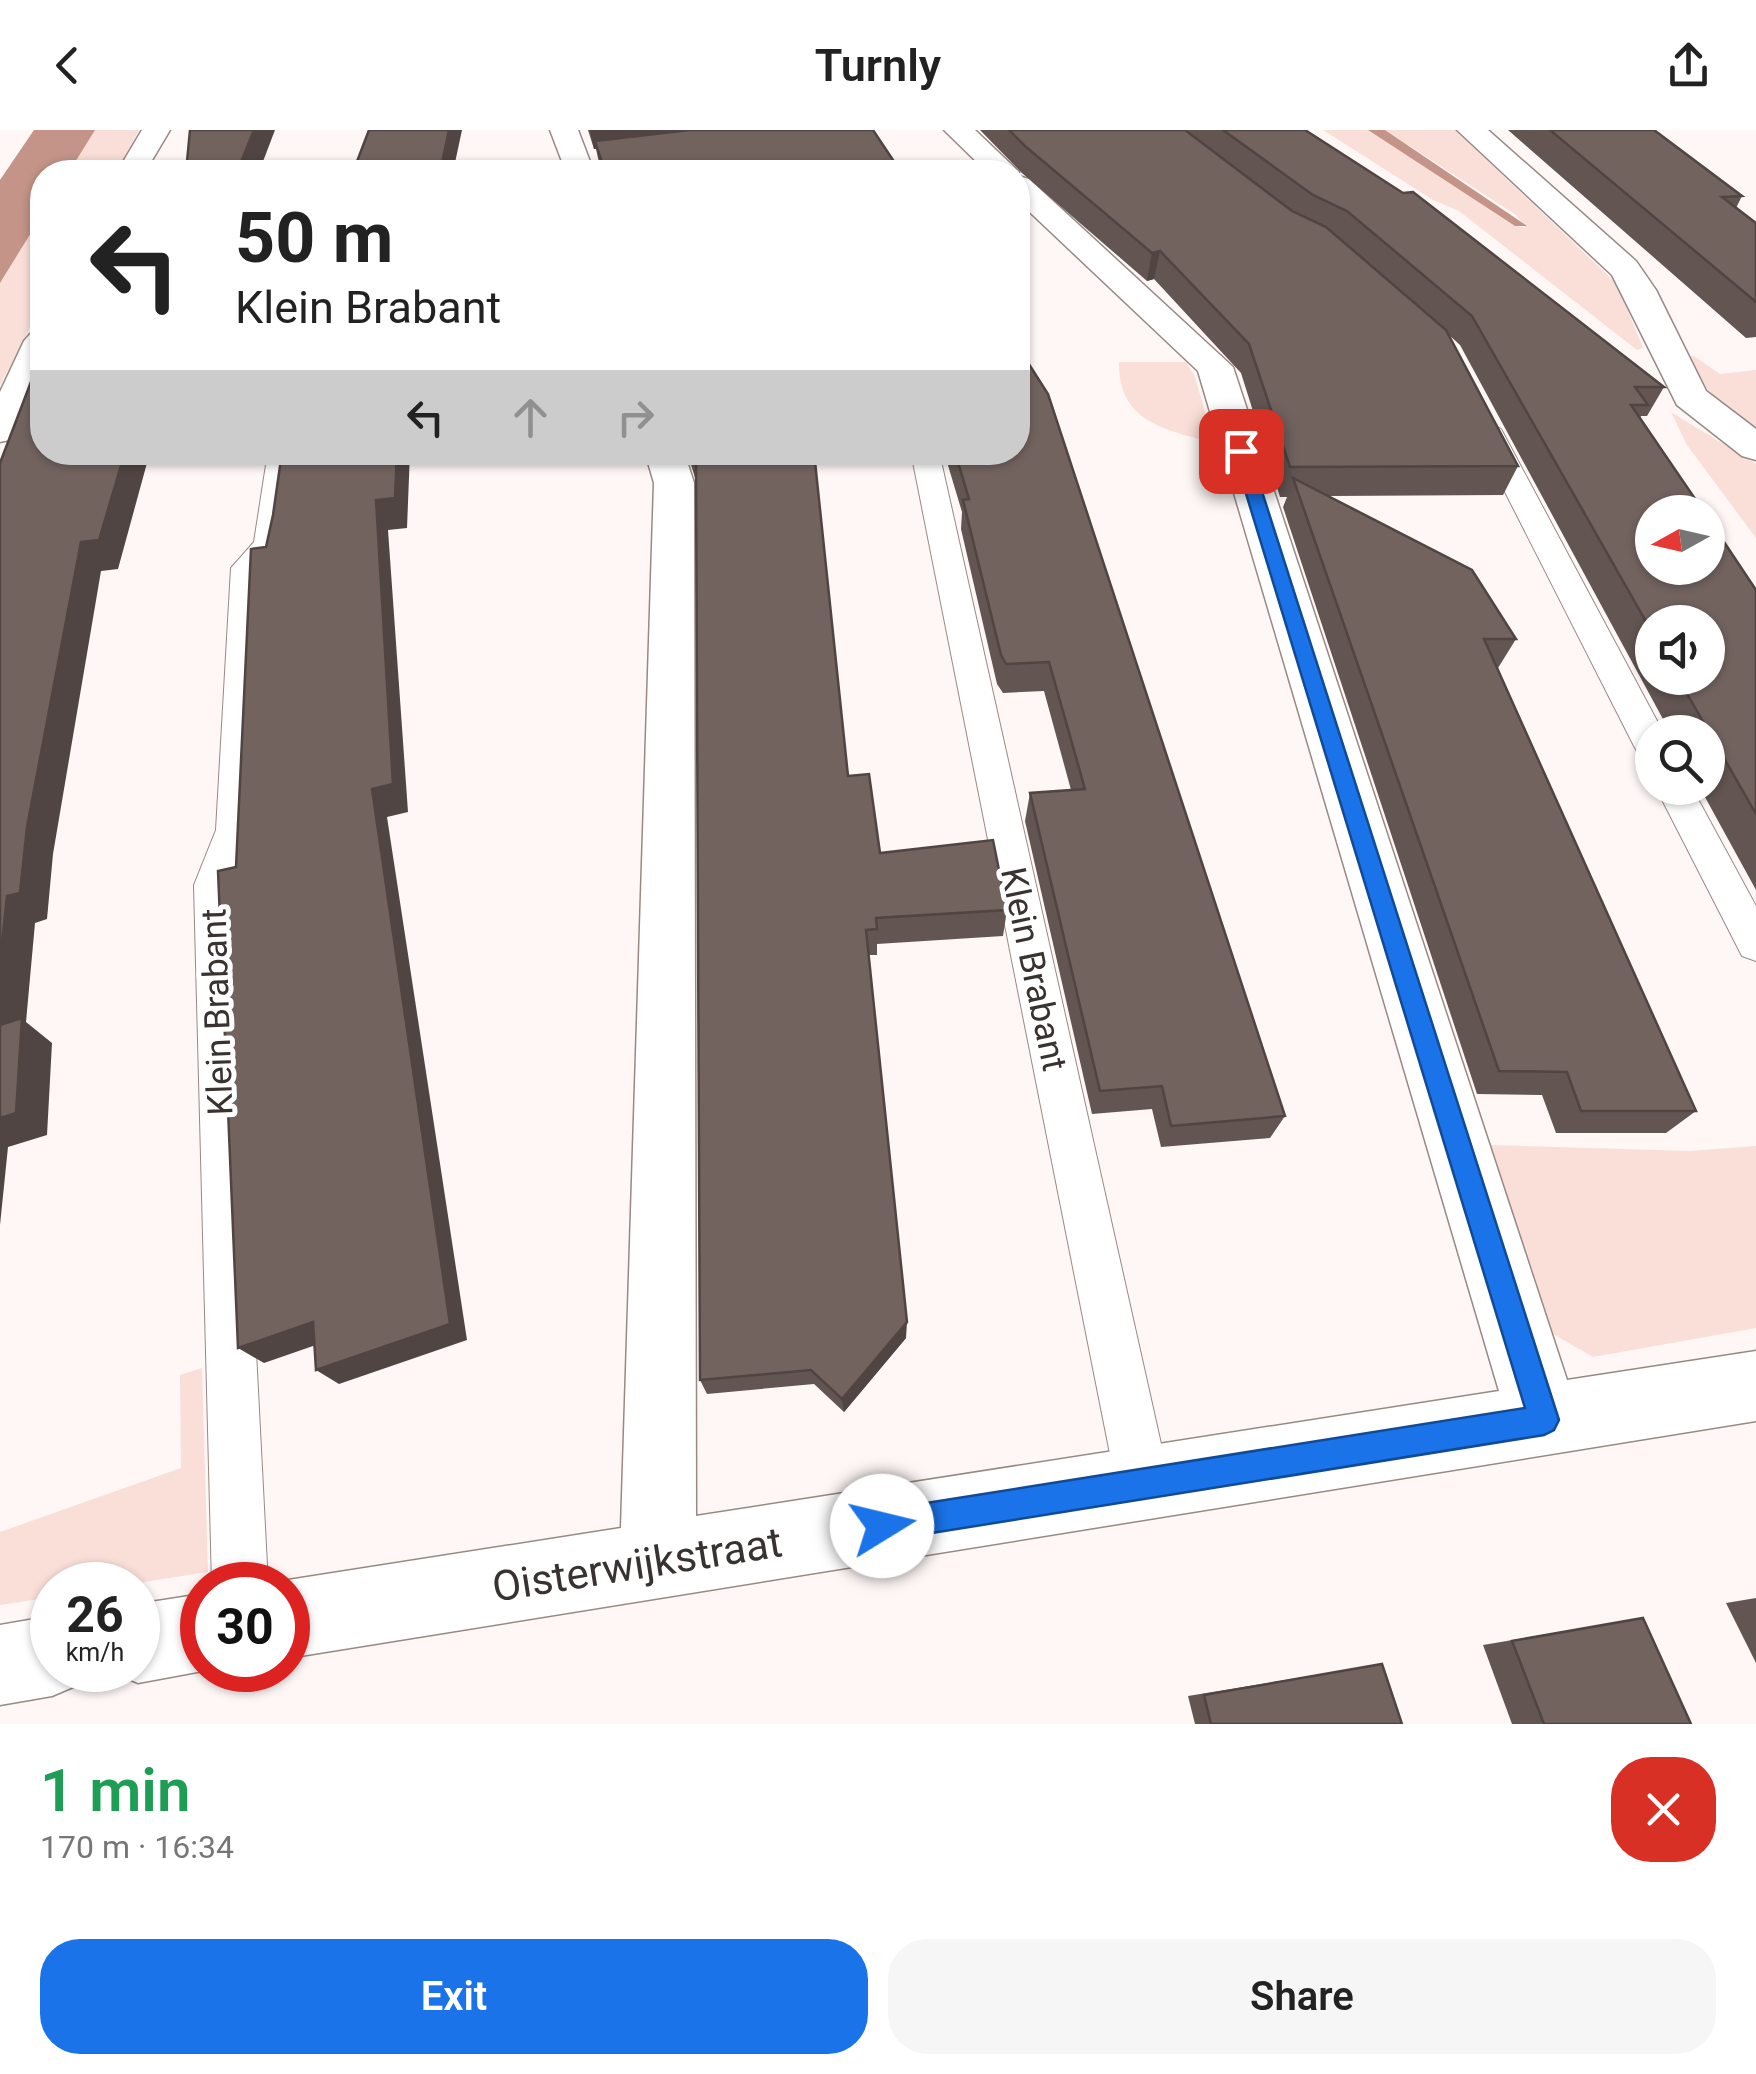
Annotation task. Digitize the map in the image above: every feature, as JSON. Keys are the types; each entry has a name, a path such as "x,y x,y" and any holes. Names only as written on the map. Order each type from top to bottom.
{"street":[{"path":"138,160 156,130"},
{"path":"564,130 582,160"},
{"path":"958,130 991,160"},
{"path":"1471,130 1624,268 1639,290 1690,398 1756,448"},
{"path":"1030,196 1214,367 1544,1420"},
{"path":"0,430 30,366"},
{"path":"658,1561 674,483 668,465"},
{"name":"Oisterwijkstraat","path":"310,1616 1756,1386"},
{"path":"0,1664 30,1659"}],"lane":[{"path":"1477,410 1636,715"},
{"name":"Klein Brabant","path":"239,1562 212,885 236,830 247,568 269,544 280,465"},
{"name":"Klein Brabant","path":"928,465 1143,1484"},
{"path":"1683,805 1756,944"}],"shaded area":[{"path":"34,130 95,130 76,160 30,160 30,234 0,283 0,180"},
{"path":"95,130 139,130 123,160 76,160"},
{"path":"1323,130 1368,130 1515,226 1526,228 1516,215 1385,130 1455,130 1617,284 1643,348 1637,350 1459,211 1433,200"},
{"path":"1368,130 1385,130 1527,226 1515,226"},
{"path":"30,234 30,327 0,386 0,283"},
{"path":"1694,356 1720,374 1756,370 1756,433 1708,390 1688,357"},
{"path":"1119,362 1186,362 1195,377 1214,443 1163,428 1136,411 1121,382"},
{"path":"1671,412 1756,464 1756,538 1725,495 1687,445"},
{"path":"1491,1145 1690,1151 1756,1146 1756,1328 1593,1357 1553,1334"},
{"path":"202,1368 208,1562 180,1562 180,1576 160,1580 160,1562 30,1562 30,1600 0,1605 0,1532 181,1468 180,1375"}],"building":[{"path":"190,130 254,130 242,160 187,160"},
{"path":"369,130 449,130 443,160 358,160"},
{"path":"690,130 873,130 893,160 601,160 595,141"},
{"path":"1009,130 1185,130 1292,211 1326,227 1446,330 1518,466 1290,467 1249,344 1160,251 1152,253"},
{"path":"1223,130 1305,130 1403,193 1413,192 1664,387 1635,387 1648,405 1631,405 1692,495 1635,495 1635,585 1725,585 1725,544 1756,590 1756,814 1725,760 1725,715 1699,715 1688,695 1725,695 1725,605 1637,605 1472,316 1347,211 1313,195"},
{"path":"1550,130 1654,130 1742,196 1722,197 1756,223 1756,302"},
{"path":"1030,366 1048,394 1285,1116 1171,1126 1162,1086 1100,1091 1030,793 1085,789 1049,662 1006,664 1001,655 963,500 969,499 959,465 1030,465"},
{"path":"30,384 30,465 121,465 99,540 81,542 27,827 20,893 7,896 0,963 0,463"},
{"path":"280,465 396,465 395,498 376,500 393,784 372,789 450,1324 316,1370 313,1322 238,1348 218,871 236,867 251,549 266,547"},
{"path":"696,465 815,465 848,776 869,774 880,853 993,840 1007,910 876,918 877,929 866,930 907,1322 842,1399 811,1370 700,1380"},
{"path":"1293,478 1472,570 1516,639 1484,639 1696,1111 1581,1111 1567,1072 1499,1071"},
{"path":"22,1018 16,1113 0,1118 0,1025"},
{"path":"1643,1618 1691,1724 1544,1724 1512,1641"},
{"path":"1382,1664 1402,1724 1211,1724 1204,1695"}],"route":[{"path":"882,1526 1544,1420 1241,451"}]}
